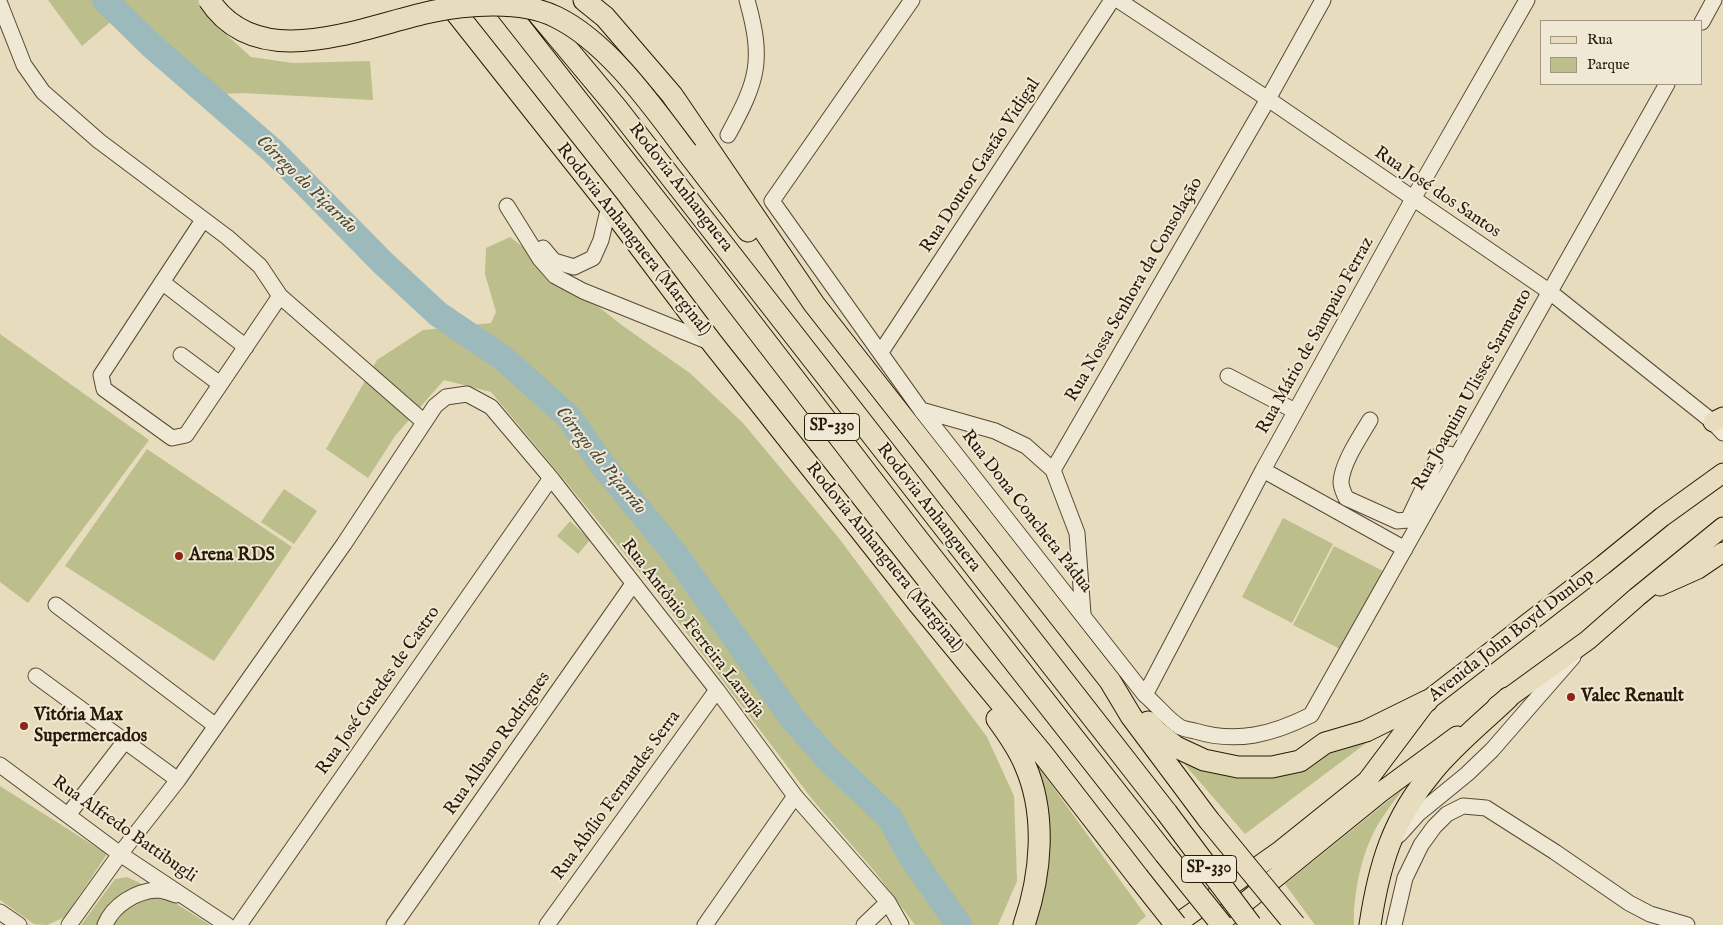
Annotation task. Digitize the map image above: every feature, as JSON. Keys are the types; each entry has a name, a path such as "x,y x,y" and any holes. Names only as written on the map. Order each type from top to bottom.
{"highway":[{"path":"209,0 227,22 246,33 269,40 302,42 352,32 431,12 502,4 541,11 556,17 594,42 611,58 656,112 750,233 814,304 1110,681 1157,732 1176,747 1204,760 1238,768 1272,767 1300,761 1325,744 1366,731 1427,701"},
{"name":"Rodovia Anhanguera (Marginal)","path":"446,0 609,206 713,344 918,603 1042,753 1176,925"},
{"name":"Rodovia Anhanguera","path":"499,0 701,257 907,525 1222,925"},
{"name":"Rodovia Anhanguera","path":"527,0 628,122 904,478 1167,812 1251,925"},
{"path":"584,0 605,17 672,95 814,304"},
{"path":"918,603 933,631 1015,744 1030,778 1037,817 1038,854 1034,892 1024,925"},
{"path":"1110,681 1131,716 1208,818 1295,925"},
{"path":"1370,925 1378,879 1386,852 1400,821 1416,794 1433,771 1508,698"}],"main road":[{"path":"1662,517 1723,462"},
{"name":"Avenida John Boyd Dunlop","path":"1176,925 1281,850 1366,782 1427,701 1662,517 1723,473"},
{"path":"1217,925 1381,792 1588,640 1637,597 1723,527"},
{"path":"1637,597 1698,569 1723,552"}],"street":[{"path":"728,134 744,106 756,72 758,58 756,38 747,0"},
{"name":"Rua Dona Concheta Pádua","path":"912,0 772,201 921,410 1145,695 1180,727 1208,735 1233,737 1260,734 1286,728 1311,715"},
{"name":"Rua Doutor Gastão Vidigal","path":"881,352 1112,0"},
{"name":"Rua José dos Santos","path":"1118,0 1268,99 1550,292 1720,424"},
{"name":"Rua Nossa Senhora da Consolação","path":"1053,470 1324,0"},
{"name":"Rua Mário de Sampaio Ferraz","path":"1145,695 1295,411 1526,0"},
{"path":"1703,20 1714,0"},
{"path":"0,4 24,65 43,92 98,141 203,220 260,266 280,296 424,422 344,544 178,780 120,854 69,925"},
{"name":"Rua Joaquim Ulisses Sarmento","path":"1311,715 1666,85"},
{"path":"609,206 601,240 593,258 574,267 554,261 507,206 540,260 554,276 713,344"},
{"path":"203,220 130,334 101,375 104,389 172,438 186,435 280,296"},
{"path":"162,282 246,347"},
{"path":"181,355 220,384"},
{"path":"1228,376 1295,411"},
{"name":"Rua Antônio Ferreira Laranja","path":"424,422 435,406 446,397 467,394 491,407 551,478 717,690 795,796 888,902 901,925"},
{"path":"921,410 995,432 1026,446 1053,470 1077,533 1083,614"},
{"path":"1370,420 1343,470 1342,490 1346,498 1397,521 1408,520 1438,455 1450,454 1456,457"},
{"path":"1263,470 1405,549"},
{"name":"Rua José Guedes de Castro","path":"239,925 551,478"},
{"name":"Rua Albano Rodrigues","path":"394,925 633,584"},
{"path":"56,605 216,726"},
{"path":"1386,852 1418,814 1468,774 1492,750 1588,640"},
{"path":"36,676 178,780"},
{"name":"Rua Abílio Fernandes Serra","path":"547,925 717,690"},
{"path":"68,815 125,740"},
{"name":"Rua Alfredo Battibugli","path":"0,765 120,854 227,925"},
{"path":"705,925 795,796"},
{"path":"1394,925 1405,878 1421,845 1434,827 1447,814 1463,806 1486,808 1629,904 1650,914 1687,925"},
{"path":"105,925 120,905 138,894 158,890 196,904"},
{"path":"864,925 888,902"},
{"path":"0,912 19,925"}],"green space":[{"path":"48,0 201,0 209,19 251,57 293,63 370,61 373,100 243,93 222,94 127,8 82,46"},
{"path":"510,237 623,326 691,374 743,423 838,537 987,737 1014,796 1017,881 998,925 915,925 876,873 812,799 655,591 491,392 444,380 395,436 368,478 326,449 377,360 423,330 491,323 496,312 485,274 486,248"},
{"path":"0,334 149,440 28,603 0,582"},
{"name":"Arena RDS","path":"147,449 292,547 214,661 65,566"},
{"path":"284,489 317,511 294,544 261,522"},
{"path":"1283,518 1333,544 1292,623 1242,597"},
{"path":"570,521 590,540 578,554 557,536"},
{"path":"1334,546 1385,572 1344,651 1293,625"},
{"path":"1373,738 1245,834 1180,759 1207,768 1328,752"},
{"path":"1036,768 1040,769 1146,916 1136,925 1028,925"},
{"path":"0,786 107,854 65,917 47,925 34,924 0,900"},
{"path":"1403,789 1378,825 1367,848 1356,892 1354,925 1315,925 1285,884"},
{"path":"127,877 148,887 99,925 81,925 115,879"},
{"path":"161,894 210,925 109,925 134,901"}],"waterway":[{"name":"Córrego do Piçarrão","path":"105,0 152,46 273,151 382,262 438,314 503,358 569,417 604,467 676,555 792,718 827,758 890,818 910,855 959,925"}],"place":[{"name":"Arena RDS","path":"179,556"},
{"name":"Valec Renault","path":"1571,697"},
{"name":"Vitória Max Supermercados","path":"24,726"}]}
